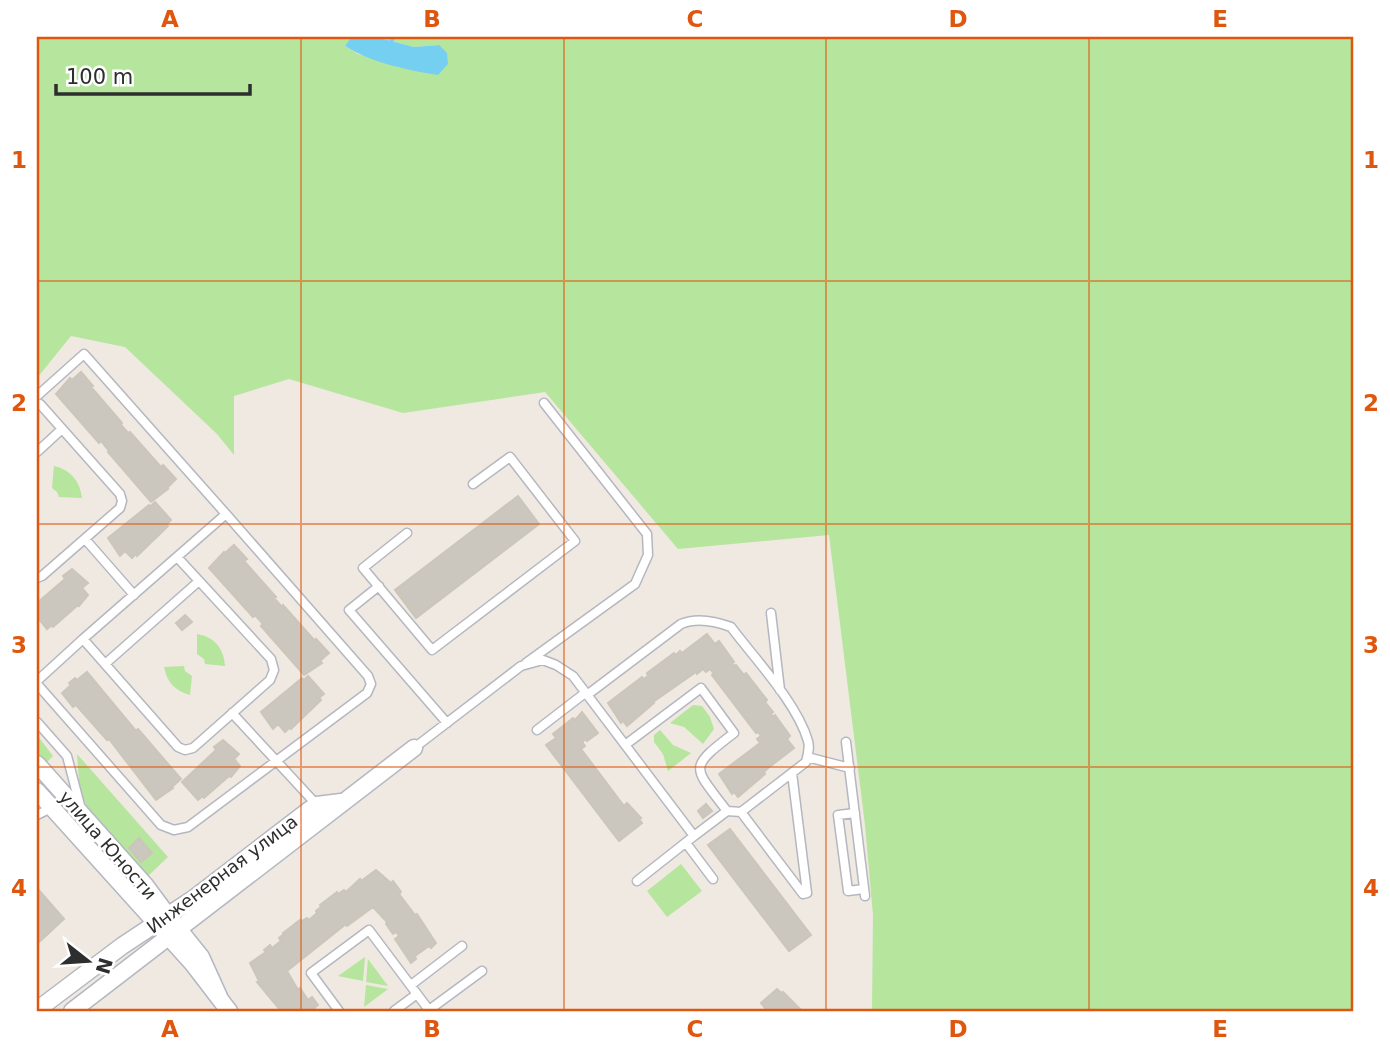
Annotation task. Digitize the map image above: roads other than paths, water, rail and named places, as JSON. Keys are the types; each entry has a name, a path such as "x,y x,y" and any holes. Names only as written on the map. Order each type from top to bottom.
{"street":[{"name":"Инженерная улица","path":"72,1011 414,748"},
{"name":"улица Юности","path":"37,764 82,815 225,1005"},
{"name":"улица Юности","path":"37,791 44,811 162,920"},
{"name":"Инженерная улица","path":"37,1010 317,805 347,802"}],"lane":[{"path":"37,578 120,508 122,501 120,494 38,402 84,354 226,514 370,680 367,693 188,827 167,828 161,825 37,682 226,514"},
{"path":"414,748 635,584 648,555 647,534 544,404"},
{"path":"37,452 62,429"},
{"path":"407,533 363,568 432,650 575,541 510,457 473,484"},
{"path":"85,538 134,594"},
{"path":"83,639 181,749 193,748 270,680 274,670 271,659 177,557"},
{"path":"105,664 199,581"},
{"path":"379,586 349,610 447,723"},
{"path":"771,612 780,691"},
{"path":"537,730 688,620 719,622 731,627 795,712 808,742 806,762 741,812 727,811 636,881"},
{"path":"521,666 543,660 573,676 694,836"},
{"path":"625,746 701,688 734,733 705,755 699,766 700,775 727,811"},
{"path":"232,713 317,805"},
{"path":"37,723 67,756 82,815"},
{"path":"846,742 850,768 865,892 848,891 841,840 838,815 855,813"},
{"path":"807,757 850,768"},
{"path":"741,812 803,894 807,893 792,772"},
{"path":"686,843 713,878"},
{"path":"339,1011 311,973 369,930 429,1010 482,971"},
{"path":"411,985 463,946"},
{"path":"394,1011 417,994"}],"water":[{"path":"351,37 376,37 414,47 439,45 447,53 448,64 438,75 390,65 345,46"}],"waterway":[{"path":"391,42 394,37"}]}
